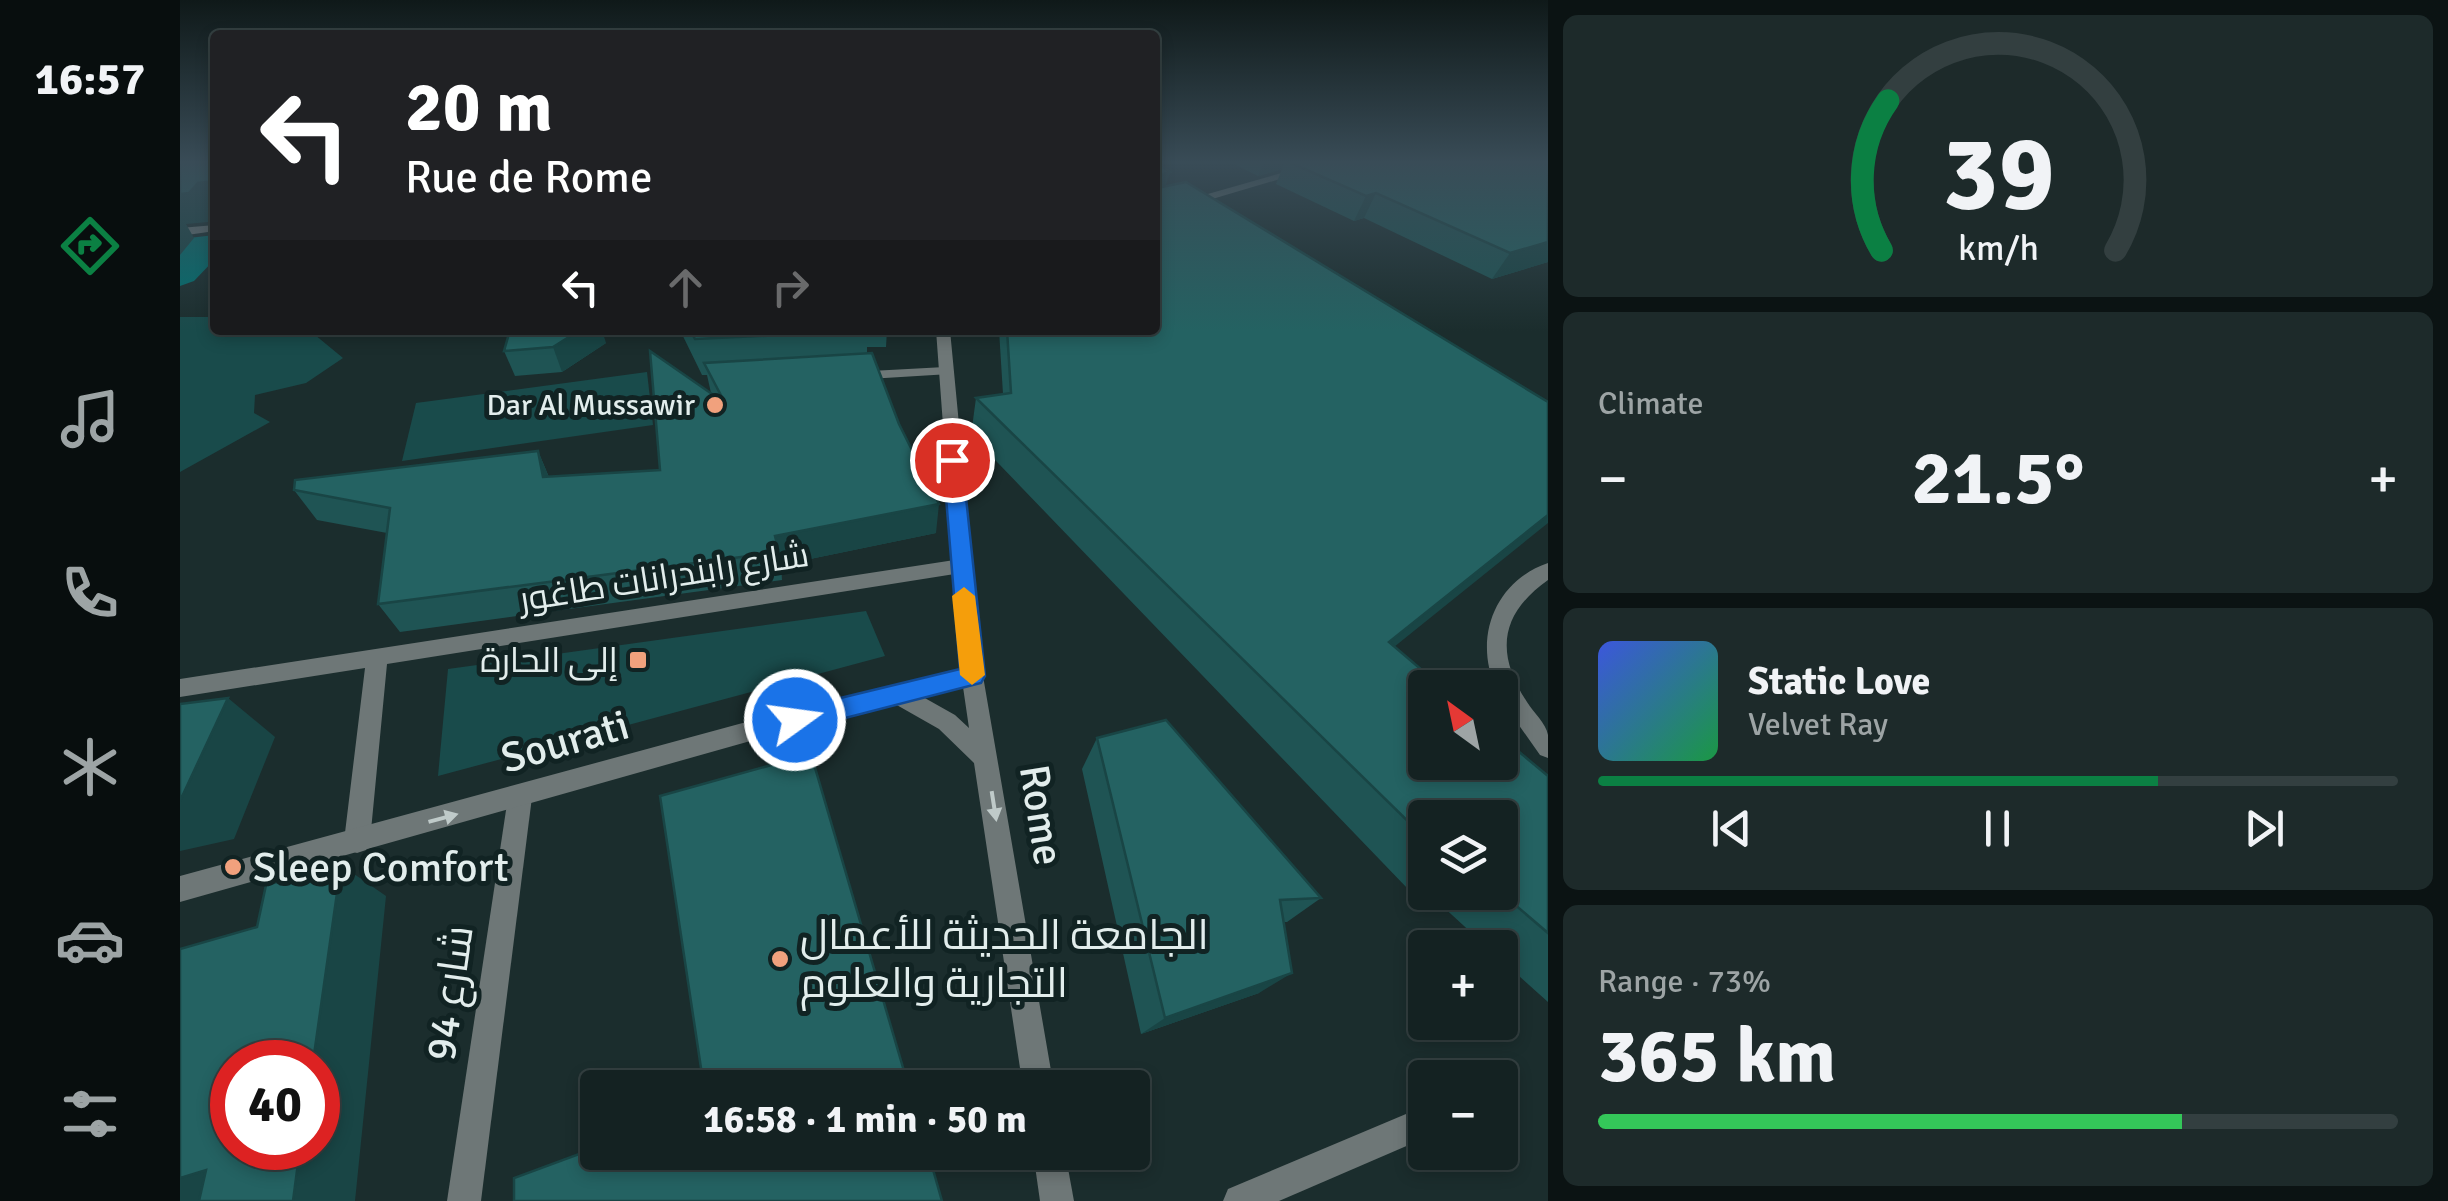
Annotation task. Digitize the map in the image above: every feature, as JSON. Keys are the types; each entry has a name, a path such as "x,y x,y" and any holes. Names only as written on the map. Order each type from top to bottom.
{"street":[{"path":"180,232 210,229"},
{"name":"Rome","path":"943,335 972,676 1035,1070"},
{"path":"829,377 944,371"},
{"name":"شارع رابندرانات طاغور","path":"180,688 961,566"},
{"path":"1548,570 1512,598 1497,626 1496,652 1504,684 1548,748"},
{"path":"357,842 377,656"},
{"name":"Sourati","path":"180,888 972,676"},
{"path":"896,694 947,722 987,760"},
{"name":"شارع 94","path":"464,1201 520,797"},
{"path":"1240,1201 1408,1129"},
{"path":"1052,1170 1056,1201"}],"shaded area":[{"path":"210,236 210,264 194,281 180,286 180,239"},
{"path":"180,317 210,317 210,335 315,335 343,358 306,383 255,395 254,413 270,422 180,472"},
{"path":"647,372 653,425 402,461 416,403"},
{"path":"866,611 885,656 438,776 448,669"}],"building":[{"path":"1160,219 1247,219 1548,402 1548,515 1389,642 1422,670 1408,670 1408,780 1518,780 1518,751 1548,776 1548,933 1518,907 1518,800 1408,800 1408,821 976,398 1011,393 1007,335 1160,335"},
{"path":"1434,219 1548,219 1548,242 1510,253"},
{"path":"509,335 572,335 553,347 504,351"},
{"path":"693,335 781,335 695,339"},
{"path":"650,351 725,403 704,363 872,353 899,424 939,504 775,536 779,552 378,604 390,508 294,490 295,480 538,451 543,477 660,470"},
{"path":"228,698 180,801 180,704"},
{"path":"1166,720 1321,898 1280,900 1292,973 1165,1018 1097,738"},
{"name":"الجامعة الحديثة للأعمال التجارية والعلوم","path":"811,754 904,1070 701,1070 660,796"},
{"path":"341,865 316,1040 210,1040 210,1170 297,1170 293,1201 199,1201 206,1170 180,1178 180,949 257,927 266,885"},
{"path":"580,1154 580,1170 933,1170 942,1201 514,1201 514,1178"}],"slow traffic":[{"path":"964,596 972,675"}],"place":[{"name":"Dar Al Mussawir","path":"715,405"},
{"name":"إلی الحارة","path":"638,660"},
{"name":"Sleep Comfort","path":"233,867"},
{"name":"الجامعة الحديثة للأعمال التجارية والعلوم","path":"780,959"}],"route":[{"path":"795,720 972,676 952,460"}]}
